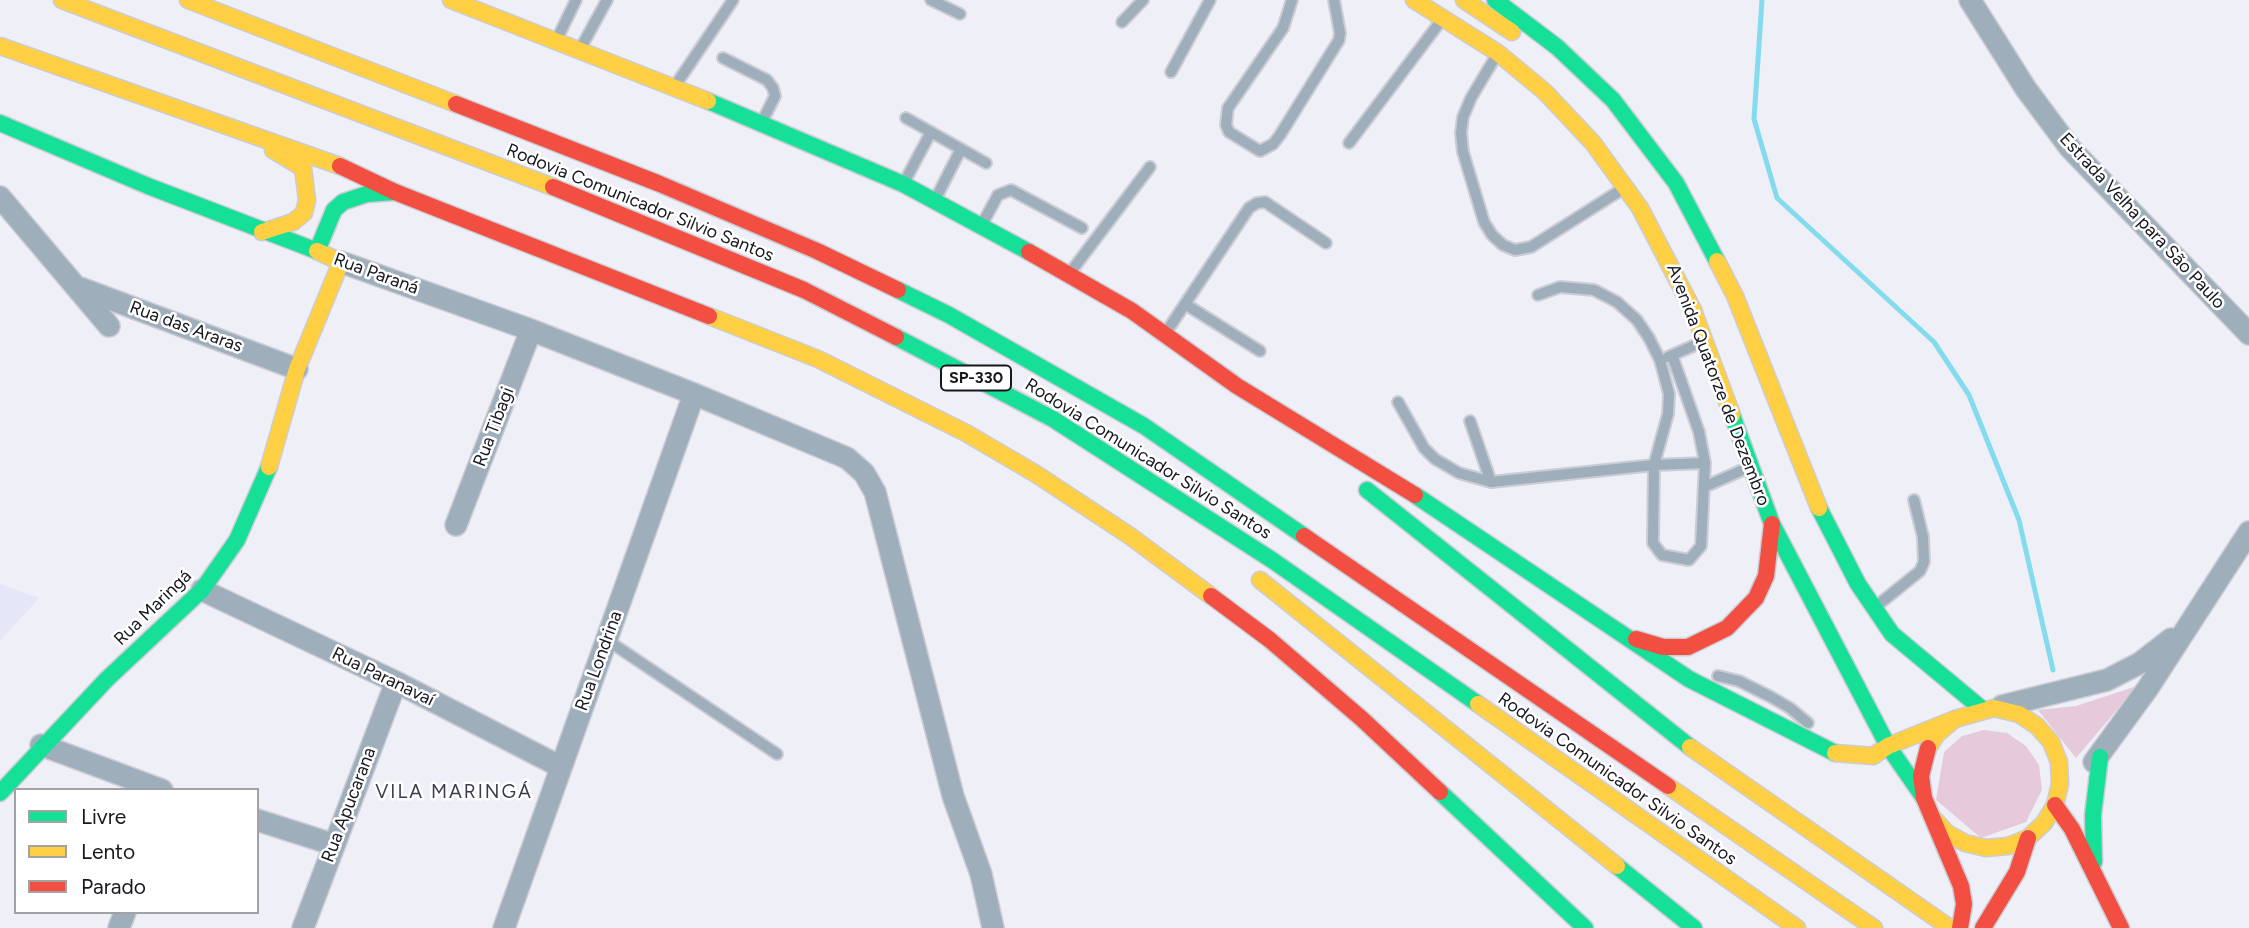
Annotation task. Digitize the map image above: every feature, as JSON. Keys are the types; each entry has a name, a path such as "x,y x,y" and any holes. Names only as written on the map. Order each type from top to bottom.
{"main road":[{"name":"Rodovia Comunicador Silvio Santos","path":"62,0 644,222 804,290 1053,419 1272,560 1797,928"},
{"name":"Rodovia Comunicador Silvio Santos","path":"188,0 709,205 817,251 949,316 1144,425 1874,928"},
{"path":"450,0 675,86 903,184 983,225 1166,333 1237,386 1686,744 1950,928"},
{"name":"Avenida Quatorze de Dezembro","path":"1414,0 1441,9 1555,102 1593,143 1625,187 1667,256 1704,341 1773,524 1888,746 1924,798"},
{"path":"1464,0 1536,51"},
{"path":"1495,0 1557,47 1613,100 1676,183 1703,229 1735,296 1812,494 1873,607 1910,652 1988,709"},
{"path":"0,46 363,175 395,192 818,359 890,393 1036,474 1130,536 1270,640 1362,719 1585,928"},
{"path":"1580,93 1594,100 1613,100"},
{"name":"Rua Paraná","path":"0,123 341,262"},
{"path":"233,128 321,176"},
{"path":"262,232 293,222 304,213 307,200 303,167"},
{"path":"317,251 334,210 332,191"},
{"path":"334,210 353,197 395,192"},
{"name":"Rua Maringá","path":"0,793 64,722 202,590 237,540 264,482 297,369 341,262"},
{"path":"1237,386 1370,465 1689,679 1824,750 1858,757 1873,756 1888,746 1988,709 2019,714 2037,726 2051,742 2059,762 2060,784 2055,805 2044,824 2028,838 2008,846 1986,848 1965,844 1947,833 1932,817"},
{"path":"1158,487 1227,551"},
{"path":"1617,633 1663,647 1688,647 1727,628 1756,598 1766,576 1773,524"},
{"path":"1247,569 1694,928"},
{"path":"1955,719 1937,734 1926,753 1921,776 1924,798 1961,886 1964,904 1960,928"},
{"path":"2096,881 2093,815 2100,757"},
{"path":"2055,805 2072,828 2096,881 2122,928"},
{"path":"1983,928 2017,872 2028,838"}],"street":[{"name":"Estrada Velha para São Paulo","path":"1970,0 2018,78 2070,148 2249,334"},
{"path":"0,197 109,326"},
{"name":"Rua Paraná","path":"341,262 531,330 694,394 847,458 864,473 875,492 953,796 981,874 993,928"},
{"name":"Rua das Araras","path":"75,286 297,369"},
{"name":"Rua Tibagi","path":"456,525 531,330"},
{"name":"Rua Londrina","path":"504,928 694,394"},
{"path":"2060,784 2100,757 2249,533"},
{"name":"Rua Paranavaí","path":"202,590 396,682 561,767"},
{"path":"1988,709 2107,680 2140,663 2186,627"},
{"name":"Rua Apucarana","path":"303,928 332,844 396,682"},
{"path":"64,722 70,743 86,762"},
{"path":"41,746 157,788"},
{"path":"259,821 332,844"}],"lane":[{"path":"556,40 576,0"},
{"path":"581,49 607,0"},
{"path":"675,86 733,0"},
{"path":"931,0 960,14"},
{"path":"1122,22 1143,0"},
{"path":"1171,72 1210,0"},
{"path":"1292,0 1283,28 1228,108 1226,125 1229,132 1260,150 1273,144 1280,135 1334,51 1340,33 1334,0"},
{"path":"1349,143 1441,9"},
{"path":"1498,53 1471,98 1463,117 1461,133 1463,152 1484,222 1492,235 1503,245 1515,250 1531,247 1625,187"},
{"path":"723,58 767,80 773,88 775,96 762,122"},
{"path":"906,118 986,163"},
{"path":"903,184 932,132"},
{"path":"935,199 961,149"},
{"path":"1069,274 1150,167"},
{"path":"983,225 998,195 1010,190 1082,228"},
{"path":"1166,333 1249,208 1257,203 1265,202 1326,243"},
{"path":"1538,295 1560,287 1575,286 1594,290 1617,302 1637,320 1660,360 1668,394 1668,414 1654,465 1653,543 1662,555 1689,560 1701,547 1705,463 1699,432 1672,355"},
{"path":"1185,304 1260,351"},
{"path":"1660,360 1704,341"},
{"path":"1398,402 1424,448 1435,460 1459,474 1491,482 1654,465 1705,463"},
{"path":"1470,421 1491,482"},
{"path":"1704,487 1751,466"},
{"path":"1873,607 1886,601 1920,571 1924,562 1923,537 1914,500"},
{"path":"607,640 776,754"},
{"path":"1689,679 1720,676 1771,697 1806,722 1824,750"}],"shaded area":[{"path":"0,584 39,598 0,641"},
{"path":"2137,686 2076,758 2038,710 2076,706"},
{"path":"1984,730 2007,733 2026,746 2039,765 2042,790 2026,822 1981,838 1936,800 1944,752 1962,736"}],"waterway":[{"path":"1762,0 1754,119 1777,198 1934,342 1969,395 2019,520 2053,670"}],"traffic: fast":[{"path":"1495,0 1557,47 1613,100 1676,183 1717,261"},
{"path":"708,101 903,184 1029,252"},
{"path":"0,123 148,186 317,251 334,210 343,202 367,194 395,192"},
{"path":"898,290 949,315 1144,426 1304,536"},
{"path":"896,337 1053,419 1272,560 1478,704"},
{"path":"1732,415 1772,524 1888,746 1924,798"},
{"path":"0,793 107,679 202,590 237,540 269,467"},
{"path":"1367,490 1690,747"},
{"path":"1415,495 1689,679 1835,753"},
{"path":"1819,508 1858,584 1892,634 1982,709"},
{"path":"2094,862 2093,815 2100,757"},
{"path":"1440,792 1585,928"},
{"path":"1617,866 1694,928"}],"traffic: slow":[{"path":"62,0 553,187"},
{"path":"188,0 456,104"},
{"path":"451,0 708,101"},
{"path":"1414,0 1498,53 1545,92 1593,143 1640,208 1693,310 1732,415"},
{"path":"1464,0 1512,32"},
{"path":"0,46 340,166"},
{"path":"262,232 293,222 304,213 307,200 303,168 273,150"},
{"path":"269,467 297,369 341,262 317,251"},
{"path":"1717,261 1735,296 1819,508"},
{"path":"709,316 818,359 966,433 1036,474 1130,536 1211,596"},
{"path":"1260,580 1617,866"},
{"path":"1478,704 1797,928"},
{"path":"1928,748 1937,734 1955,719 1994,708 2019,714 2037,726 2051,742 2059,762 2060,784 2055,805 2044,823 2028,838 2008,846 1986,848 1965,843 1947,833 1932,817"},
{"path":"1835,753 1873,756 1888,746 1955,719"},
{"path":"1690,747 1950,928"},
{"path":"1668,786 1874,928"}],"traffic: jam":[{"path":"456,104 660,184 817,251 898,290"},
{"path":"340,166 395,192 709,316"},
{"path":"553,187 804,290 896,337"},
{"path":"1029,252 1132,311 1237,386 1415,495"},
{"path":"1636,639 1663,647 1688,647 1727,628 1756,598 1766,576 1772,524"},
{"path":"1304,536 1668,786"},
{"path":"1211,596 1270,640 1362,719 1440,792"},
{"path":"1928,748 1921,776 1924,798 1961,886 1964,904 1960,928"},
{"path":"2055,805 2072,829 2121,928"},
{"path":"1983,928 2017,872 2028,838"}],"district":[{"name":"VILA MARINGÁ","path":"454,792"}]}
